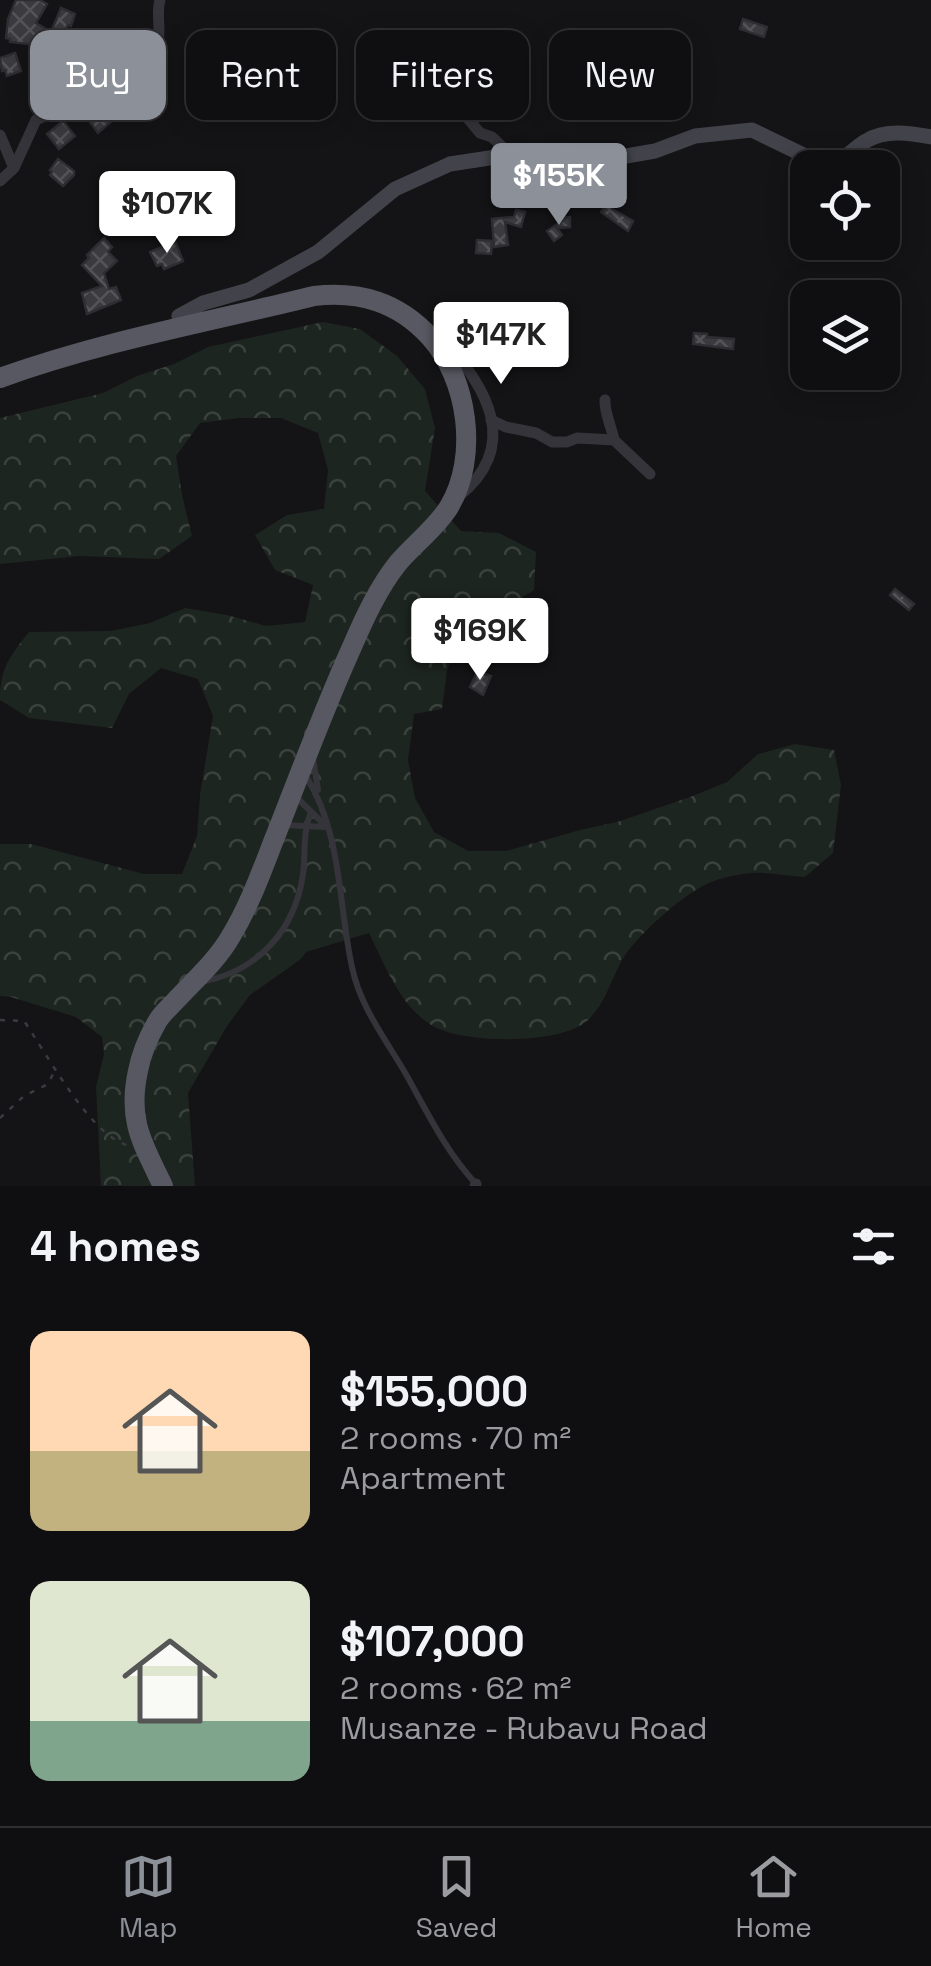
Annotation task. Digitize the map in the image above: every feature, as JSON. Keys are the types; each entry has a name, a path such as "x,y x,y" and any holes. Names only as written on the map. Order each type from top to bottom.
{"highway":[{"path":"0,378 46,361 314,296 338,294 386,303 421,327 442,350 466,418 463,466 448,509 396,566 370,606 251,896 230,938 158,1019 138,1070 135,1112 143,1149 163,1186"}],"main road":[{"path":"181,328 178,316 204,303 249,290 318,252 395,189 450,164 537,153 609,160 655,151 694,136 752,130 830,165 879,135 931,137"}],"street":[{"path":"0,182 14,168 36,120 95,92 154,50 159,40 160,0"},
{"path":"469,120 480,133 492,137 511,155"},
{"path":"0,134 14,168"},
{"path":"386,303 433,328 458,356 490,409 494,442 489,460 468,489 451,502"},
{"path":"606,400 604,406 614,440 650,474"},
{"path":"491,420 552,442 577,438 614,440"}],"lane":[{"path":"314,737 319,796 338,870 347,944 358,988 447,1148 476,1185"},
{"path":"301,769 319,796"},
{"path":"292,793 327,827"},
{"path":"192,983 236,971 274,944 288,925 304,873 304,826 310,812"},
{"path":"280,824 327,827"}],"path":[{"path":"0,1020 24,1021 93,1122 120,1142 143,1149"},
{"path":"0,1118 24,1096 48,1084 56,1068"}],"green space":[{"path":"323,322 360,329 397,356 425,389 435,428 425,491 461,531 499,533 536,552 534,590 462,630 447,670 442,709 414,714 408,760 415,798 434,832 468,851 506,851 617,822 690,797 727,782 758,754 795,744 834,750 841,785 833,853 805,877 742,874 714,881 690,894 629,950 594,1014 575,1028 557,1034 488,1039 433,1026 402,997 369,933 306,952 250,995 188,1093 195,1186 101,1186 96,1087 104,1054 102,1037 76,1017 0,996 0,844 31,844 144,874 182,874 197,836 213,716 198,679 161,668 129,694 112,728 29,718 0,700 4,671 29,632 111,631 150,623 185,608 266,626 305,622 313,585 275,570 255,535 287,515 324,509 328,470 318,433 281,418 200,423 176,456 192,536 159,559 80,556 0,564 0,418 103,393 208,347"}],"building":[{"path":"16,0 40,0 47,4 36,23 48,30 30,30 30,44 6,38"},
{"path":"61,8 75,14 71,26 65,30 52,30"},
{"path":"743,19 767,27 764,37 740,29"},
{"path":"15,53 21,71 7,76 0,58"},
{"path":"92,120 113,120 98,133"},
{"path":"63,121 75,136 59,149 47,134"},
{"path":"58,159 74,171 63,186 50,175"},
{"path":"607,202 633,221 628,231 601,212"},
{"path":"516,210 525,212 521,227 505,222 508,245 494,247 492,219 514,217"},
{"path":"570,217 570,227 557,228 562,235 554,241 547,231 561,218"},
{"path":"104,238 112,247 108,252 117,261 104,273 109,289 116,287 121,300 87,314 82,293 102,286 82,265"},
{"path":"477,240 492,241 491,254 476,253"},
{"path":"175,241 183,261 164,269 162,264 157,266 150,252"},
{"path":"694,333 734,339 733,349 693,344"},
{"path":"895,589 914,604 909,610 890,595"},
{"path":"477,672 491,676 483,695 470,687"}]}
